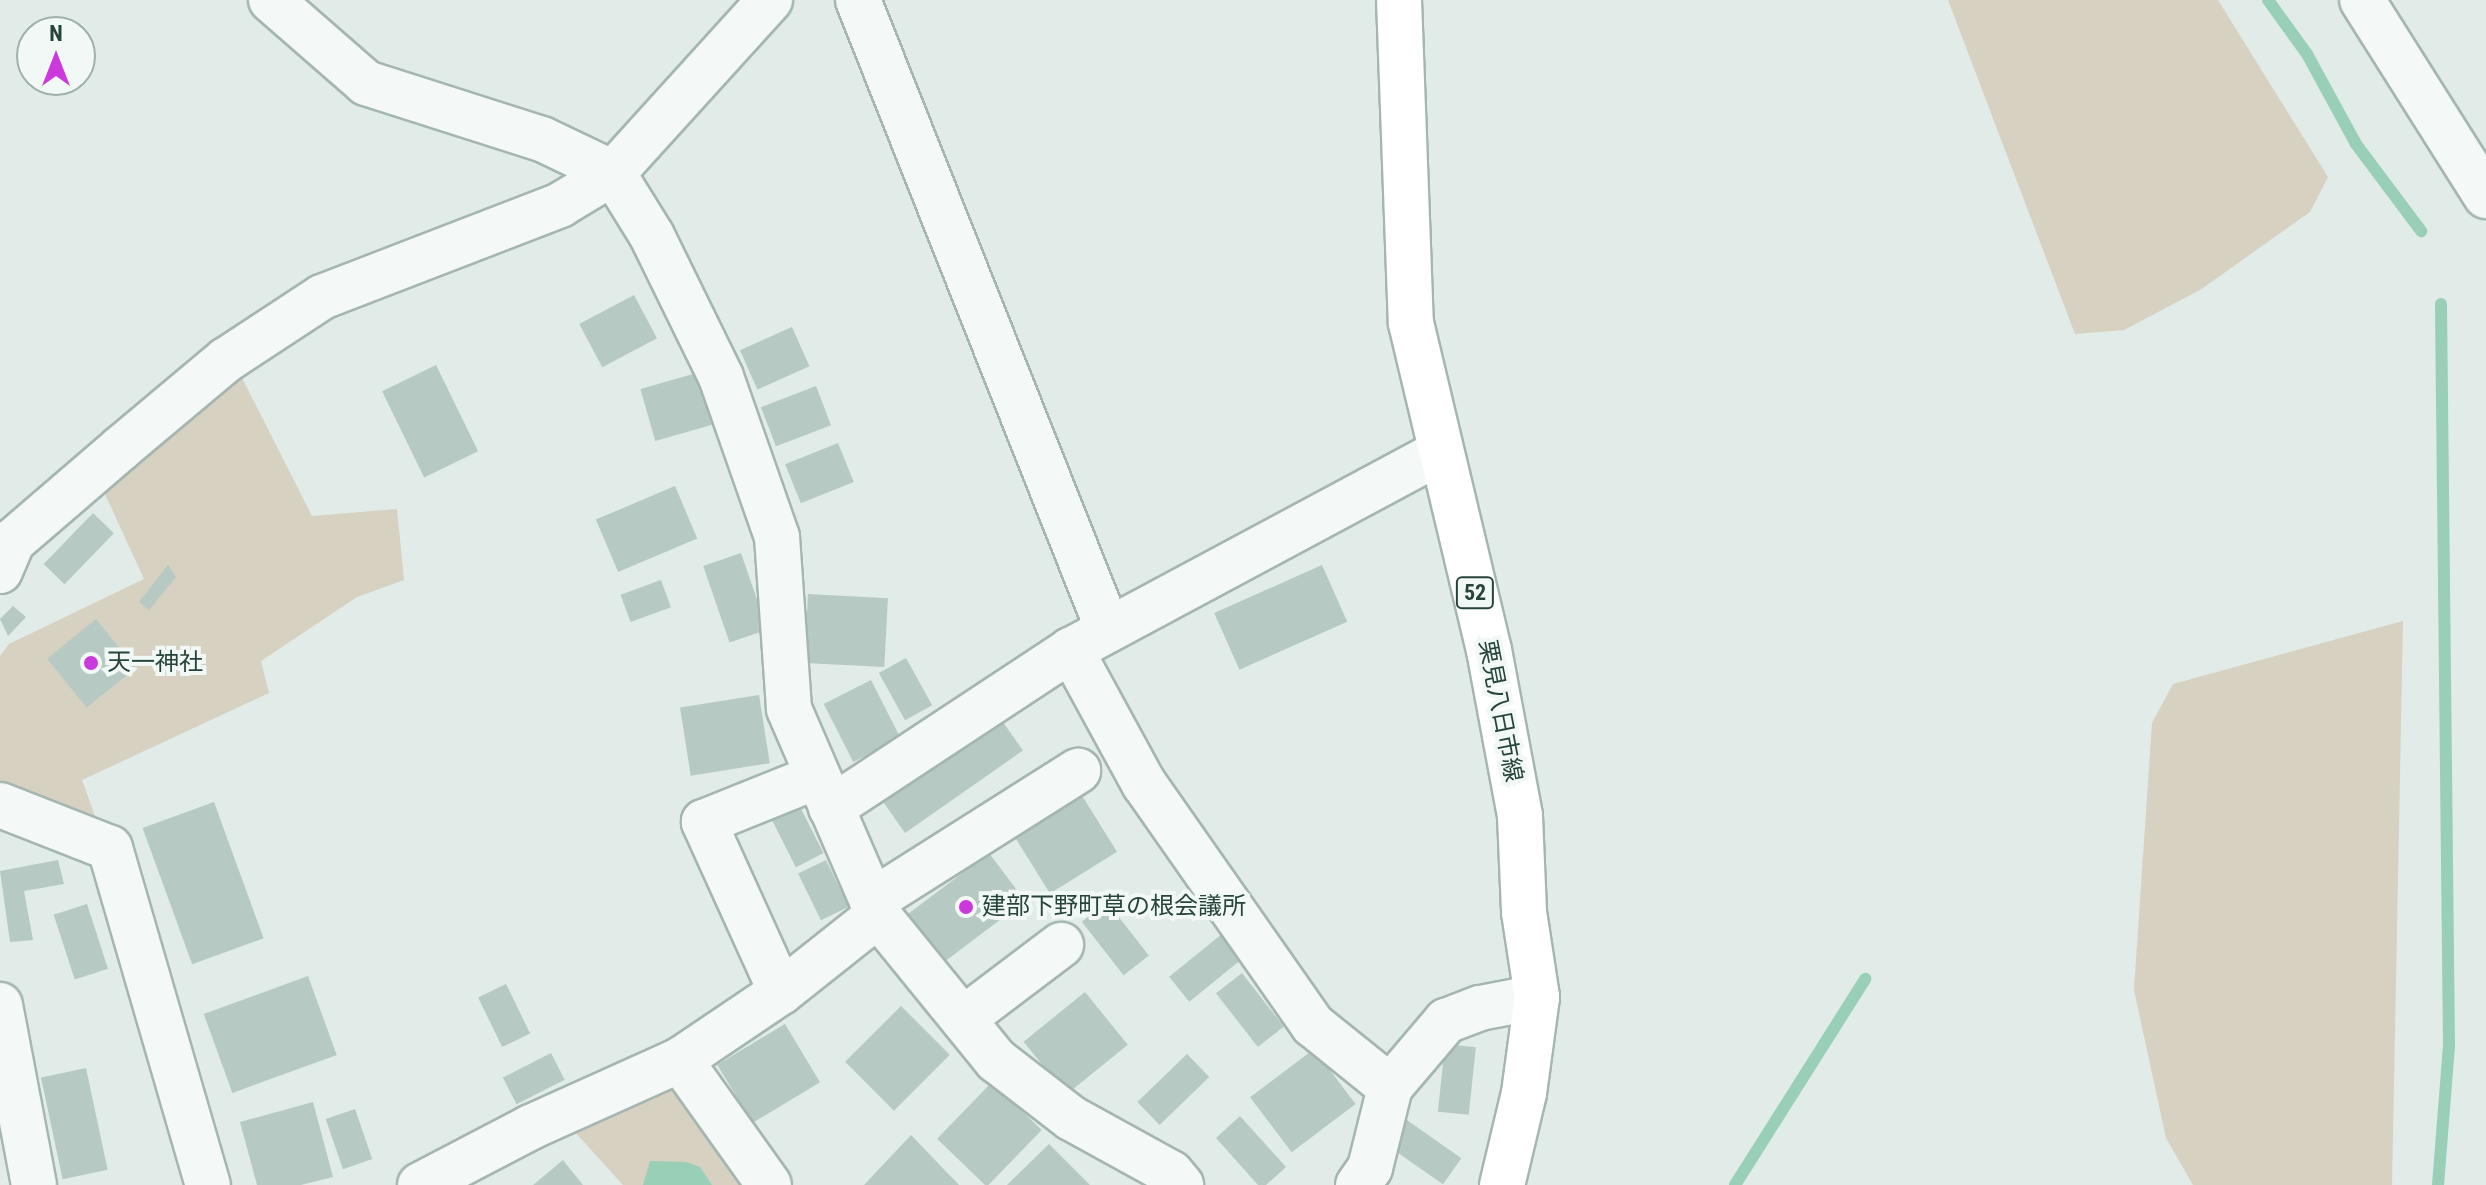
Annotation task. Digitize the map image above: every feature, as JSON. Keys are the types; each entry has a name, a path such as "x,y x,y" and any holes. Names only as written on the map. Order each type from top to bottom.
{"main road":[{"name":"栗見八日市線","path":"1399,0 1411,323 1438,453 1489,650 1512,771 1537,997 1524,1093 1502,1185"}],"street":[{"path":"271,0 366,83 542,139 613,173 652,236 721,377 777,537 789,709 875,908 996,1060 1071,1118 1171,1173 1181,1185"},
{"path":"4,549 226,360 322,297 560,205 613,173 770,0"},
{"path":"858,0 1107,627"},
{"path":"2362,0 2486,196"},
{"path":"781,992 704,822 824,793 1107,627 1438,453"},
{"path":"1071,650 1152,797 1313,1025 1390,1087"},
{"path":"420,1185 531,1127 680,1060 781,992 875,908 1078,771"},
{"path":"0,805 110,848 208,1185"},
{"path":"963,1019 1061,945"},
{"path":"1358,1185 1370,1168 1390,1087 1446,1021 1480,1008 1537,997"},
{"path":"0,1005 34,1185"},
{"path":"680,1060 769,1185"}],"shaded area":[{"path":"1948,0 2218,0 2328,177 2310,212 2200,290 2124,330 2075,334"},
{"path":"240,374 312,516 397,509 404,580 357,597 261,661 269,693 82,780 99,827 0,789 0,656 9,644 144,579 104,492"},
{"path":"2403,621 2392,1185 2193,1185 2166,1138 2134,990 2152,723 2173,684"},
{"path":"673,1075 753,1185 623,1185 574,1131"},
{"path":"650,1161 686,1162 700,1167 712,1185 643,1185"}],"building":[{"path":"634,295 657,338 602,367 579,324"},
{"path":"792,327 809,366 757,389 740,350"},
{"path":"436,365 478,451 424,478 382,391"},
{"path":"700,372 715,424 655,441 640,389"},
{"path":"816,386 831,425 776,446 761,407"},
{"path":"838,443 854,482 801,503 785,464"},
{"path":"675,486 697,538 618,572 596,520"},
{"path":"93,513 114,533 65,584 44,564"},
{"path":"741,553 767,630 730,643 703,566"},
{"path":"168,565 176,577 149,610 139,602"},
{"path":"1322,565 1347,622 1239,670 1214,613"},
{"path":"661,580 671,607 631,622 621,595"},
{"path":"808,594 888,598 884,667 804,663"},
{"path":"13,606 26,617 8,636 0,619"},
{"name":"天一神社","path":"96,619 136,668 87,708 47,659"},
{"path":"906,658 932,705 905,720 879,673"},
{"path":"871,680 901,738 853,762 824,704"},
{"path":"759,695 770,763 691,776 680,708"},
{"path":"996,712 1023,751 905,833 878,795"},
{"path":"1081,794 1117,852 1050,894 1014,836"},
{"path":"214,802 264,938 192,964 143,828"},
{"path":"799,805 824,853 796,867 771,819"},
{"name":"建部下野町草の根会議所","path":"989,853 1025,901 944,962 908,914"},
{"path":"58,860 64,884 24,891 33,940 10,942 0,871"},
{"path":"826,860 849,907 821,920 798,874"},
{"path":"1107,902 1149,956 1124,975 1082,922"},
{"path":"87,904 108,969 75,979 54,915"},
{"path":"1222,934 1242,959 1189,1002 1169,977"},
{"path":"1242,973 1284,1027 1258,1047 1216,993"},
{"path":"308,976 337,1055 232,1093 204,1014"},
{"path":"506,984 530,1033 502,1047 478,998"},
{"path":"1085,992 1128,1045 1066,1095 1024,1042"},
{"path":"901,1006 950,1055 894,1111 845,1062"},
{"path":"785,1024 820,1082 752,1123 717,1065"},
{"path":"1445,1044 1476,1047 1469,1115 1438,1112"},
{"path":"1314,1049 1356,1104 1292,1152 1250,1097"},
{"path":"551,1053 565,1080 517,1104 503,1078"},
{"path":"1187,1054 1209,1077 1160,1125 1137,1102"},
{"path":"86,1068 108,1170 63,1179 41,1078"},
{"path":"992,1082 1042,1130 988,1185 937,1139"},
{"path":"313,1102 333,1177 301,1185 257,1185 240,1122"},
{"path":"355,1109 372,1159 343,1169 326,1119"},
{"path":"1240,1116 1286,1167 1266,1185 1258,1185 1216,1138"},
{"path":"1404,1118 1461,1158 1443,1184 1386,1144"},
{"path":"911,1135 959,1185 864,1185"},
{"path":"1049,1144 1090,1185 1007,1185"},
{"path":"563,1160 583,1185 533,1185"}],"waterway":[{"path":"2268,0 2307,54 2356,144 2421,231"},
{"path":"2438,1185 2449,1046 2441,304"},
{"path":"1735,1185 1865,979"}],"place":[{"name":"天一神社","path":"91,663"},
{"name":"建部下野町草の根会議所","path":"966,907"}]}
